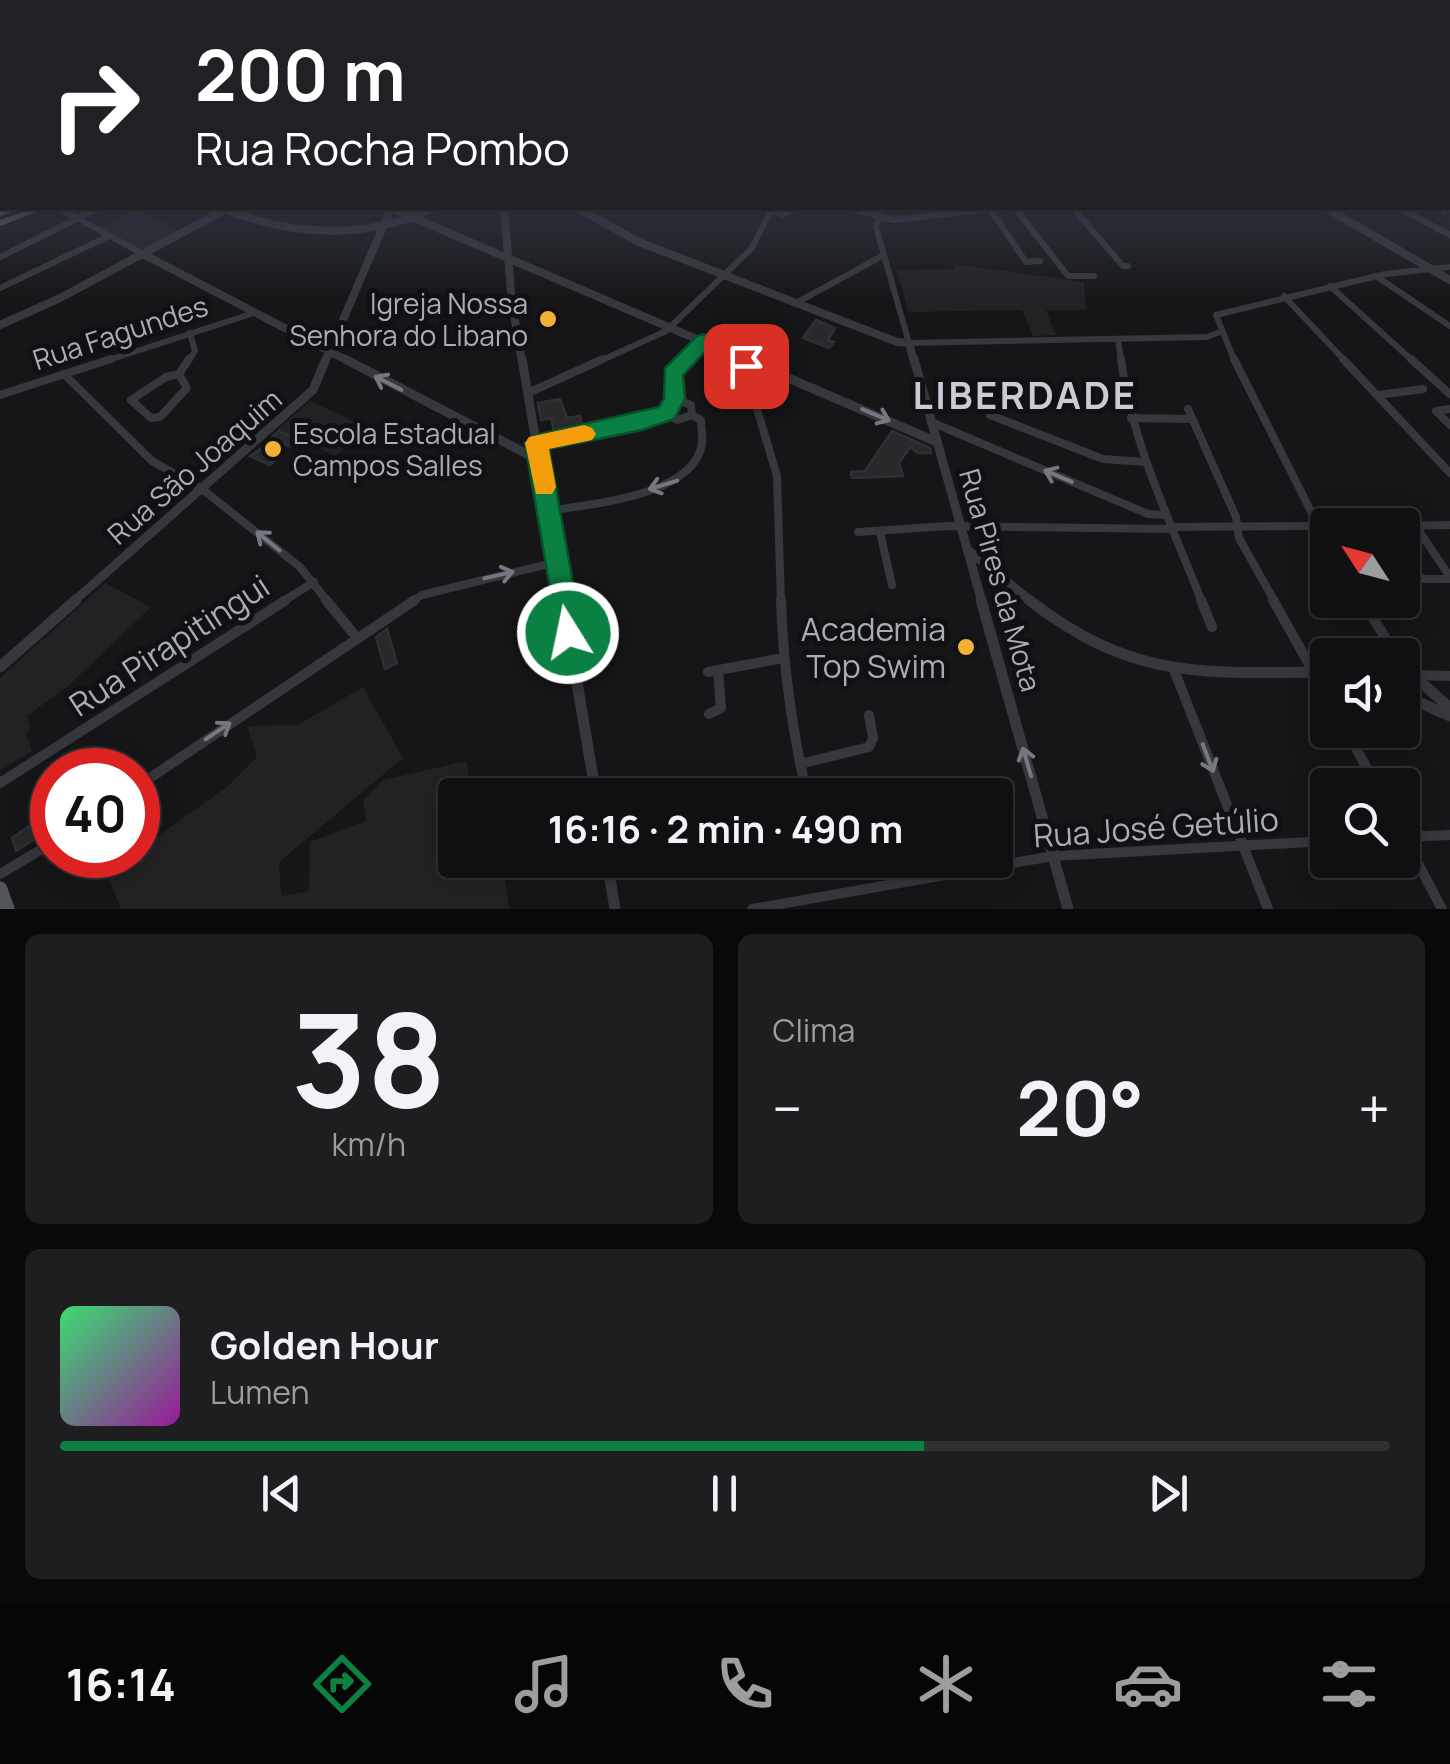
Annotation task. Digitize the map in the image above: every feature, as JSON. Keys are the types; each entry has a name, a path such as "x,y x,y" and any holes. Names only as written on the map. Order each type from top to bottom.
{"main road":[{"path":"0,889 7,909"}],"street":[{"path":"73,215 526,454 666,413 674,399 672,373 704,341"},
{"path":"0,257 83,215"},
{"path":"0,325 211,215"},
{"path":"247,215 274,224 383,229 420,215"},
{"name":"Rua São Joaquim","path":"0,667 306,397 330,353 388,215"},
{"path":"410,215 937,442"},
{"path":"425,222 428,215"},
{"path":"504,215 505,254 593,778"},
{"path":"591,215 639,242 909,344 1207,337 1220,332"},
{"path":"528,393 672,326 753,246 766,215"},
{"path":"874,215 894,220 925,215"},
{"path":"994,215 1026,262 1040,261"},
{"path":"1021,215 1068,276 1094,276"},
{"path":"1079,215 1123,266 1128,266"},
{"path":"1339,215 1450,280"},
{"path":"1413,215 1450,235"},
{"name":"Rua Pires da Mota","path":"879,217 876,227 886,264 1068,909"},
{"path":"0,288 109,236"},
{"path":"1010,238 1020,237"},
{"path":"796,303 884,255"},
{"path":"875,261 886,264"},
{"path":"1310,514 1215,318 1219,312 1284,296 1376,276 1450,266"},
{"path":"1376,276 1450,326"},
{"path":"1330,286 1450,394"},
{"path":"1284,296 1450,473"},
{"name":"Rua Fagundes","path":"0,395 254,312"},
{"path":"179,374 187,388 160,417 151,418 131,400 166,377 179,374 194,351 190,333"},
{"path":"1118,339 1131,418 1165,515 1212,627"},
{"path":"748,360 746,372 777,476 782,658 804,778"},
{"path":"64,374 152,461 202,489 314,582 357,638"},
{"path":"1377,396 1423,389"},
{"path":"973,398 994,406 991,415 1103,459 1146,462"},
{"path":"674,399 691,405 692,415"},
{"path":"1450,408 1436,411 1450,425"},
{"path":"1188,409 1237,522 1238,538 1310,665"},
{"path":"548,511 679,480 695,465 704,443 701,420 692,415 678,420 666,413"},
{"path":"1131,418 1192,419"},
{"path":"931,422 1148,514 1165,515"},
{"path":"1148,514 1151,527"},
{"path":"858,532 960,526 1151,527 1161,532 1237,522 1310,526"},
{"path":"1420,526 1450,525"},
{"path":"880,532 892,585"},
{"path":"1420,533 1450,578 1420,577"},
{"path":"966,549 1086,640 1130,658 1174,670 1310,672"},
{"path":"160,771 434,590 556,562"},
{"path":"976,581 985,573 997,574"},
{"name":"Rua Pirapitingui","path":"0,782 314,582"},
{"path":"710,714 720,708 713,671 782,658"},
{"path":"1174,670 1268,909"},
{"path":"1420,675 1450,676"},
{"path":"1420,684 1450,708"},
{"path":"1420,703 1450,716"},
{"path":"800,764 869,747 873,738 868,715"},
{"path":"1420,836 1450,835"},
{"name":"Rua José Getúlio","path":"752,909 1053,856 1310,842"},
{"path":"0,874 30,856"},
{"path":"1420,868 1442,909"},
{"path":"609,878 615,909"}],"shaded area":[{"path":"123,215 151,215 179,230 142,250 100,227"},
{"path":"954,264 1084,282 1086,310 1046,310 1056,335 1033,336 1022,310 908,312 897,270 955,269"},
{"path":"310,401 354,421 350,429 359,434 336,456 277,430"},
{"path":"105,583 151,607 68,686 27,716 30,752 0,771 0,678"},
{"path":"363,687 403,758 279,862 281,896 309,891 310,842 366,821 363,800 383,780 467,761 468,778 438,778 438,878 505,878 509,909 121,909 108,878 160,878 160,834 228,786 257,757 247,726 298,725"}],"building":[{"path":"816,320 835,328 828,340 834,342 829,348 803,338"},
{"path":"560,399 567,418 580,416 582,425 554,431 551,418 541,420 538,403"},
{"name":"Escola Estadual Campos Salles","path":"279,431 300,440 292,447 285,444 273,455 278,457 270,465 250,456 277,438 273,436"},
{"path":"892,431 930,448 931,453 918,453 910,447 899,463 903,476 852,478 851,472 865,471"},
{"path":"387,629 397,663 385,669 376,637"},
{"path":"30,825 30,842 16,851 12,838"}],"slow traffic":[{"path":"544,487 536,443 584,434"}],"place":[{"name":"Igreja Nossa Senhora do Libano","path":"548,319"},
{"name":"Escola Estadual Campos Salles","path":"273,449"},
{"name":"Academia Top Swim","path":"966,647"}],"district":[{"name":"LIBERDADE","path":"1025,394"}],"route":[{"path":"568,633 536,443 642,422 666,413 674,399 672,373 704,341 748,360 746,366"}]}
